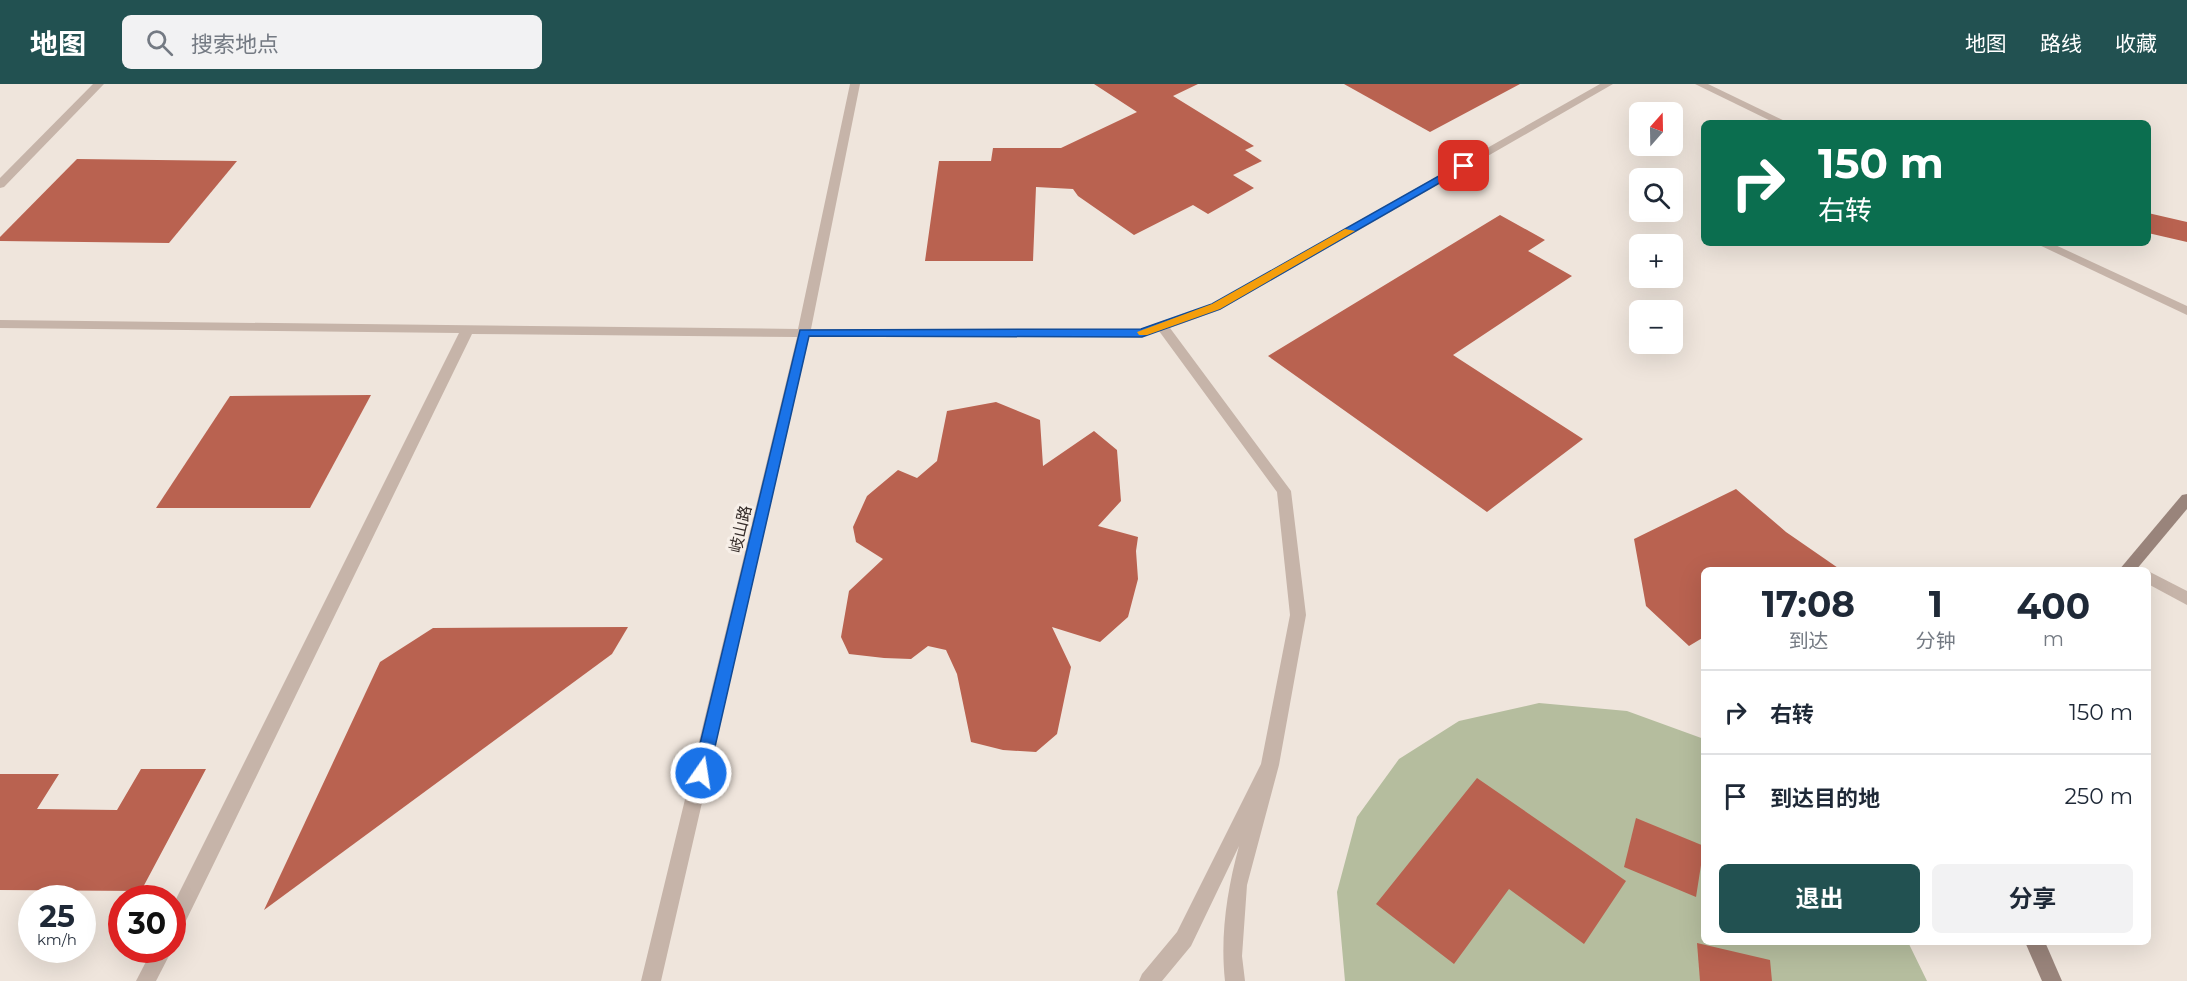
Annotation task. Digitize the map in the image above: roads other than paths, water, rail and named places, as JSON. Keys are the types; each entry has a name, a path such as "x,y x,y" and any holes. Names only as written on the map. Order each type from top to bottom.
{"main road":[{"path":"2133,567 2187,499"},
{"path":"2036,945 2052,981"}],"street":[{"path":"0,185 99,84"},
{"name":"岐山路","path":"651,981 804,333 855,84"},
{"path":"0,324 804,333 1142,333 1216,307 1608,84"},
{"path":"1700,84 1778,120"},
{"path":"2047,246 2187,311"},
{"path":"1162,326 1284,491 1298,615 1270,765 1238,885 1232,956 1235,981"},
{"path":"186,900 468,329"},
{"path":"2151,579 2187,599"},
{"path":"1149,981 1184,939 1270,765"},
{"path":"146,981 155,963"}]}
